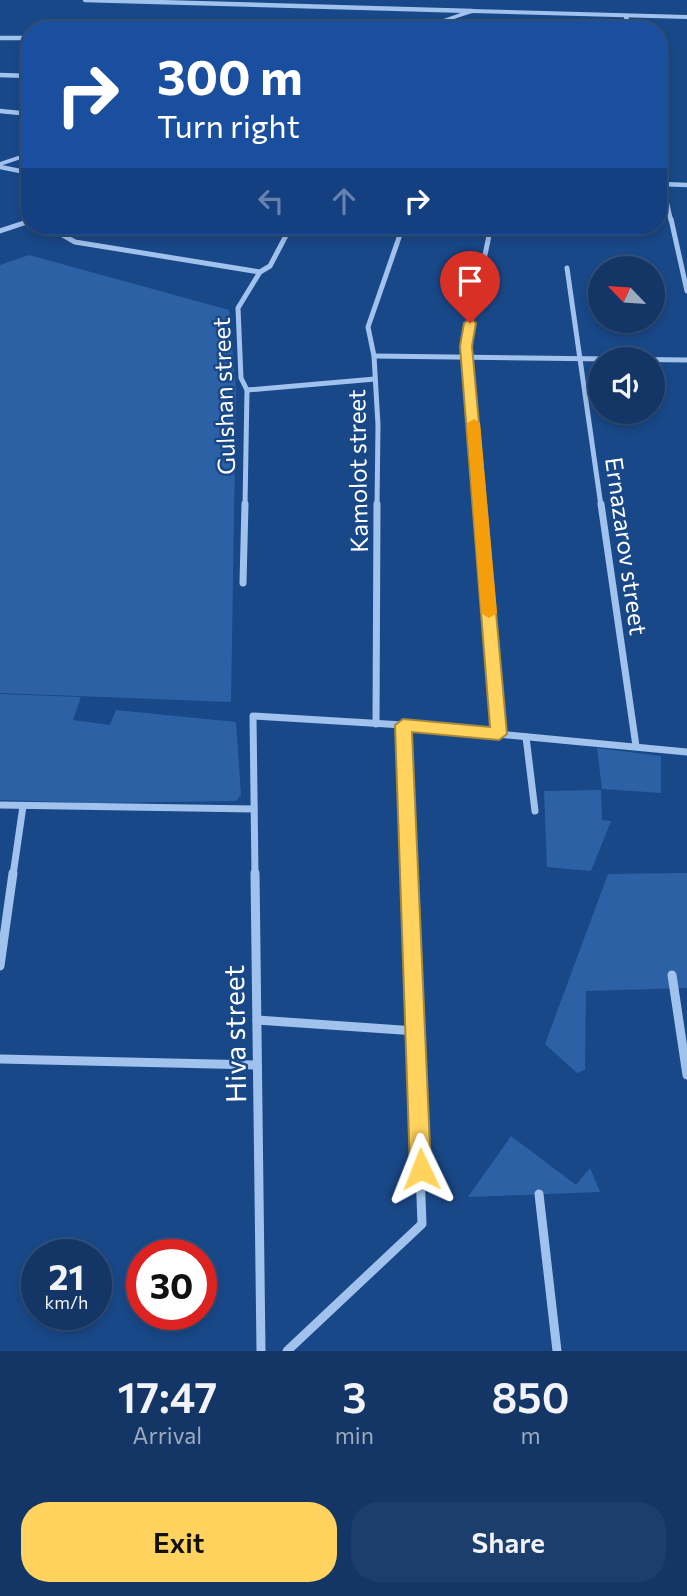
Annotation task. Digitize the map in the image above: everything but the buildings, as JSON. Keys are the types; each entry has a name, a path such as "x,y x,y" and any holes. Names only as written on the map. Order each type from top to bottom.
{"street":[{"path":"85,0 240,2 687,18"},
{"path":"442,21 472,11"},
{"path":"626,16 627,21"},
{"path":"0,38 21,38"},
{"path":"0,75 21,76"},
{"path":"0,111 21,113"},
{"path":"0,165 21,157"},
{"path":"0,165 21,171"},
{"path":"667,184 687,185"},
{"path":"667,212 687,292"},
{"path":"0,231 21,224"},
{"path":"63,235 75,242 260,272"},
{"name":"Gulshan street","path":"243,583 247,390 241,378 238,308 260,272 270,265 286,235"},
{"name":"Kamolot street","path":"376,723 378,425 374,356 368,327 400,235"},
{"path":"489,235 466,346 499,734"},
{"name":"Ernazarov street","path":"567,268 636,747"},
{"path":"374,356 687,360"},
{"path":"247,390 375,379"},
{"name":"Hiva street","path":"261,1351 253,716 376,723"},
{"path":"376,723 687,752"},
{"path":"287,1351 422,1224 403,725"},
{"path":"526,737 535,811"},
{"path":"0,805 254,809"},
{"path":"0,966 23,806"},
{"path":"671,975 687,1075"},
{"path":"257,1020 416,1031"},
{"path":"0,1059 257,1065"},
{"path":"539,1194 557,1351"}],"shaded area":[{"path":"29,255 229,310 236,391 231,702 0,693 0,265"},
{"path":"0,694 81,697 73,720 110,725 116,710 236,722 241,795 236,801 95,803 0,800"},
{"path":"597,748 661,756 661,793 602,789"},
{"path":"601,790 602,820 611,821 591,871 547,867 544,791"},
{"path":"687,873 687,988 586,991 585,1070 577,1073 545,1044 608,874"},
{"path":"511,1136 576,1185 590,1168 600,1192 468,1197"}],"slow traffic":[{"path":"474,423 489,613"}],"route":[{"path":"421,1169 403,725 499,734 466,346 470,323"}]}
